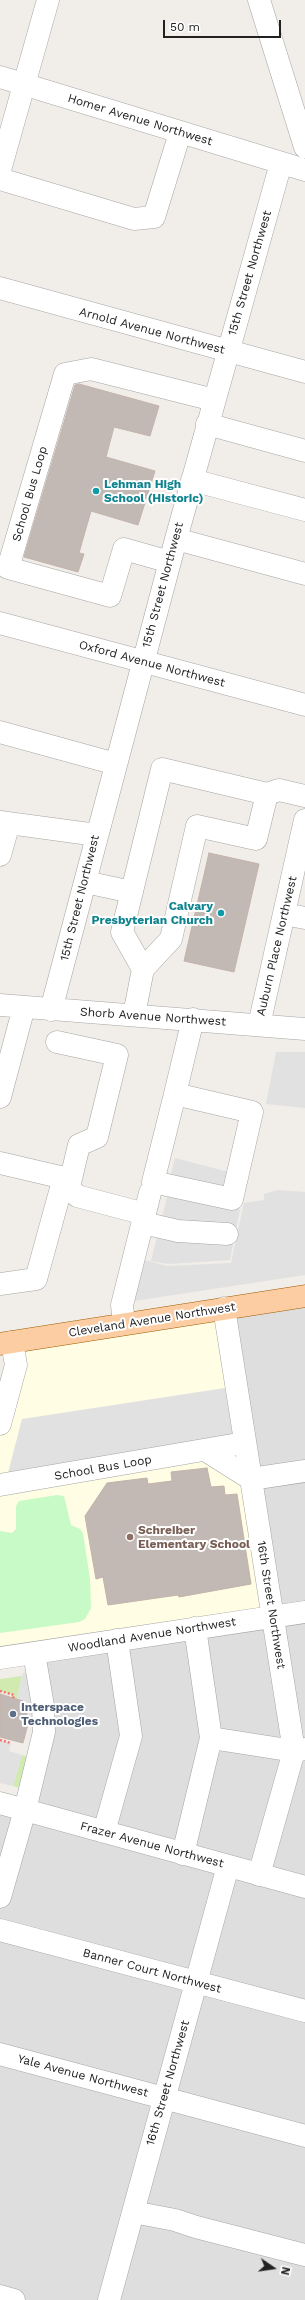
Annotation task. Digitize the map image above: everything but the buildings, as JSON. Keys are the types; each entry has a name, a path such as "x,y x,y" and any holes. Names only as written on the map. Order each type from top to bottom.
{"main road":[{"name":"Cleveland Avenue Northwest","path":"6,1343 305,1296"}],"street":[{"path":"0,170 48,0"},
{"path":"259,0 305,147"},
{"name":"Homer Avenue Northwest","path":"0,77 281,163"},
{"path":"0,180 134,219 154,217 180,133"},
{"path":"281,163 305,170"},
{"name":"15th Street Northwest","path":"51,1010 142,662 227,351 281,163"},
{"name":"Arnold Avenue Northwest","path":"0,288 305,372"},
{"name":"School Bus Loop","path":"170,562 124,549 110,596 8,568 65,374 91,369 214,400"},
{"path":"207,424 305,451"},
{"path":"192,480 305,510"},
{"path":"176,539 305,574"},
{"name":"Oxford Avenue Northwest","path":"0,623 305,705"},
{"path":"0,732 116,764"},
{"path":"143,969 122,932 162,769 267,794 279,790 305,796"},
{"path":"134,1015 143,969 171,939 197,826 256,839 267,794"},
{"name":"Auburn Place Northwest","path":"259,1025 294,916 305,820"},
{"path":"0,855 4,822 97,834"},
{"path":"85,882 132,892"},
{"name":"Shorb Avenue Northwest","path":"0,1005 305,1029"},
{"path":"0,1097 24,1007"},
{"path":"124,1324 122,1305 193,1019"},
{"path":"0,1284 36,1279 79,1145 97,1137 117,1055 57,1042"},
{"path":"152,1187 232,1199 252,1112 174,1094"},
{"path":"0,1163 60,1177 77,1196 178,1230 227,1234"},
{"name":"16th Street Northwest","path":"224,1308 244,1443 273,1617 299,1750 259,1875"},
{"path":"0,1424 16,1365 6,1343"},
{"name":"School Bus Loop","path":"0,1485 244,1443"},
{"path":"205,1450 251,1479 305,1470"},
{"name":"Woodland Avenue Northwest","path":"0,1658 305,1612"},
{"path":"183,1854 212,1738 195,1628"},
{"path":"104,1832 131,1736 117,1640"},
{"path":"0,1897 25,1810 44,1732 43,1706 34,1653"},
{"path":"212,1738 299,1750"},
{"name":"Frazer Avenue Northwest","path":"0,1803 305,1887"},
{"name":"16th Street Northwest","path":"109,2300 228,1866"},
{"name":"Banner Court Northwest","path":"0,1930 305,2011"},
{"name":"Yale Avenue Northwest","path":"0,2054 305,2136"},
{"path":"133,2212 176,2220 196,2228 305,2255"},
{"path":"0,2296 14,2300"}],"path":[{"path":"0,1691 14,1695 14,1698"},
{"path":"0,1740 11,1743"}],"shaded area":[{"path":"276,1052 305,1052 305,1108 266,1104"},
{"path":"175,1158 244,1176 237,1206 167,1190"},
{"path":"278,1190 305,1192 305,1275 134,1301 145,1260 167,1266 231,1263 244,1203 264,1200 264,1194"},
{"path":"168,1194 240,1209 230,1260 168,1264 151,1261"},
{"path":"305,1296 305,2300 0,2300 0,1803 25,1810 41,1746 34,1653 224,1308"},
{"name":"Schreiber Elementary School","path":"224,1308 273,1617 0,1658 0,1424 12,1342"},
{"path":"225,1388 233,1437 8,1473 22,1419"},
{"path":"36,1671 37,1726 24,1723 23,1701 17,1699 23,1673"},
{"path":"0,1740 11,1743 9,1751 22,1755 13,1786 0,1783"}],"green space":[{"path":"57,1495 64,1496 71,1525 80,1529 83,1533 90,1579 91,1608 85,1619 79,1622 0,1633 0,1531 12,1533 16,1529 16,1506 19,1501"},
{"path":"22,1676 17,1699 13,1698 14,1695 0,1691 0,1679"},
{"path":"22,1755 32,1758 24,1789 13,1786"}],"place":[{"name":"Lehman High School (Historic)","path":"96,491"},
{"name":"Calvary Presbyterian Church","path":"221,913"},
{"name":"Schreiber Elementary School","path":"130,1537"},
{"name":"Interspace Technologies","path":"13,1714"}]}
